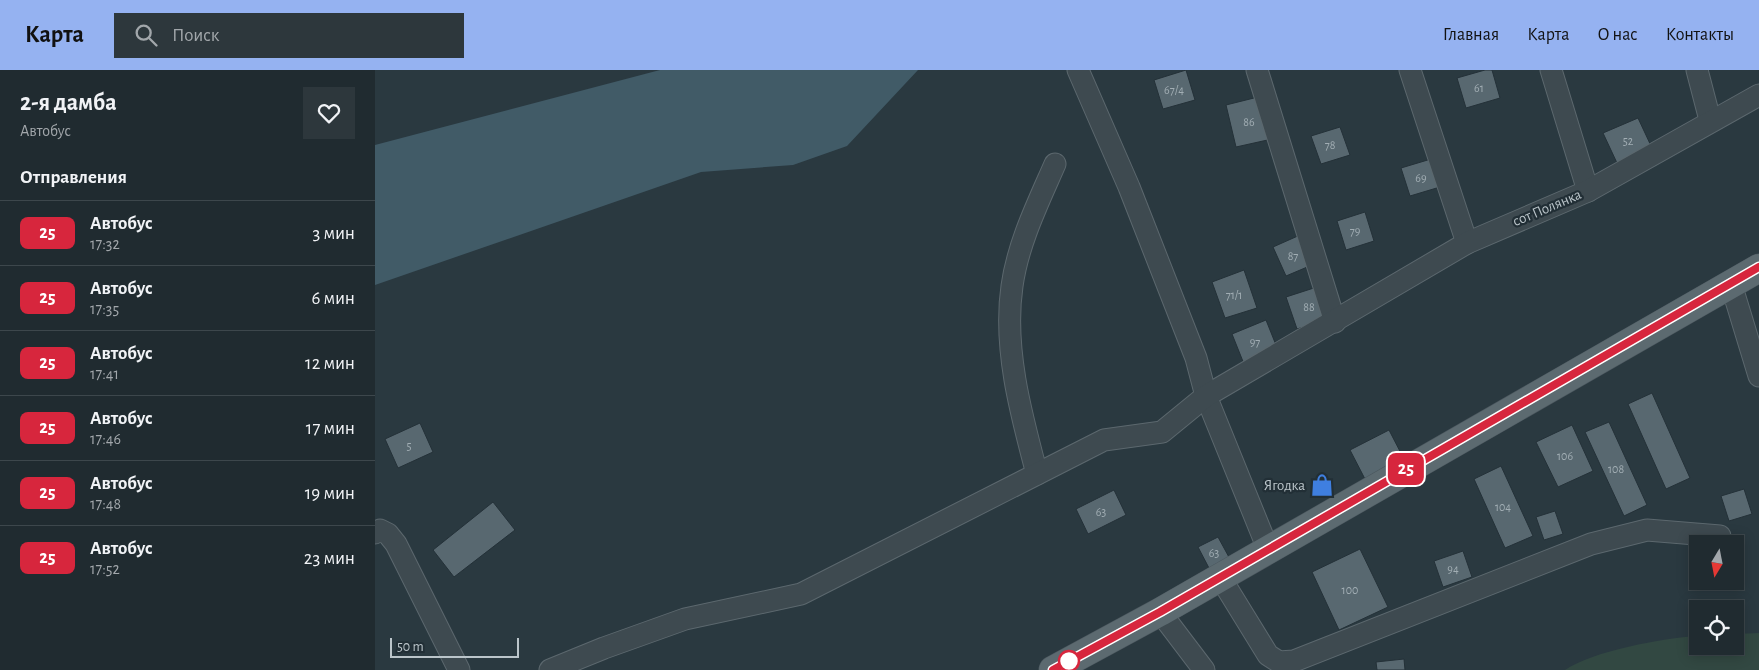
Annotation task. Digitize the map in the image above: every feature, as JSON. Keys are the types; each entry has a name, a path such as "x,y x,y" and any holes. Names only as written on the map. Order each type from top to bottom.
{"main road":[{"path":"1053,670 1160,612 1759,268"}],"street":[{"path":"1078,70 1146,232 1196,358 1206,396 1268,549"},
{"path":"1257,70 1335,322"},
{"path":"1411,70 1467,243"},
{"path":"1551,70 1588,191"},
{"path":"1697,70 1710,120"},
{"name":"сот Полянка","path":"550,670 685,619 801,594 1104,440 1162,432 1206,396 1467,243 1588,191 1710,120 1759,95"},
{"path":"1037,474 1023,423 1009,322 1012,286 1018,255 1029,221 1055,164"},
{"path":"1731,284 1759,376"},
{"path":"375,532 380,530 388,534 396,544 459,670"},
{"path":"1220,577 1268,655 1279,662 1294,661 1591,544 1647,530 1708,535"},
{"path":"1160,612 1204,670"}],"green space":[{"path":"1759,633 1759,670 1565,670 1577,663 1610,651 1666,639 1689,637 1689,655 1744,655 1744,634"}],"water":[{"path":"660,70 918,70 847,146 793,165 701,172 375,285 375,145"}],"building":[{"path":"1186,70 1195,100 1163,109 1154,80"},
{"path":"1485,70 1492,70 1500,98 1466,108 1457,78"},
{"path":"1262,96 1272,139 1236,147 1226,105"},
{"path":"1638,118 1652,148 1617,163 1603,133"},
{"path":"1340,127 1350,155 1321,164 1311,136"},
{"path":"1431,159 1440,187 1410,196 1401,168"},
{"path":"1365,212 1374,241 1346,250 1337,221"},
{"path":"1300,235 1312,265 1286,276 1273,247"},
{"path":"1244,270 1257,308 1225,318 1212,282"},
{"path":"1320,286 1331,318 1297,329 1286,297"},
{"path":"1266,320 1278,350 1244,364 1232,334"},
{"path":"1652,393 1690,478 1666,489 1628,404"},
{"path":"1609,422 1647,505 1624,516 1585,432"},
{"path":"420,423 433,452 398,468 385,439"},
{"path":"1572,425 1593,471 1558,487 1536,442"},
{"path":"1389,430 1405,461 1366,481 1350,450"},
{"path":"1501,466 1533,536 1505,548 1474,479"},
{"path":"1744,489 1752,514 1729,521 1721,496"},
{"path":"1114,490 1126,515 1088,534 1076,509"},
{"path":"493,502 515,530 454,577 433,550"},
{"path":"1555,511 1563,534 1544,540 1536,517"},
{"path":"1218,537 1230,559 1210,570 1198,547"},
{"path":"1360,549 1388,607 1339,630 1312,572"},
{"path":"1463,551 1472,577 1443,587 1434,561"},
{"path":"1404,659 1405,670 1377,670 1376,662"}],"bus line":[{"name":"25","path":"1053,670 1160,612 1759,267"}],"place":[{"name":"Ягодка","path":"1322,485"}]}
